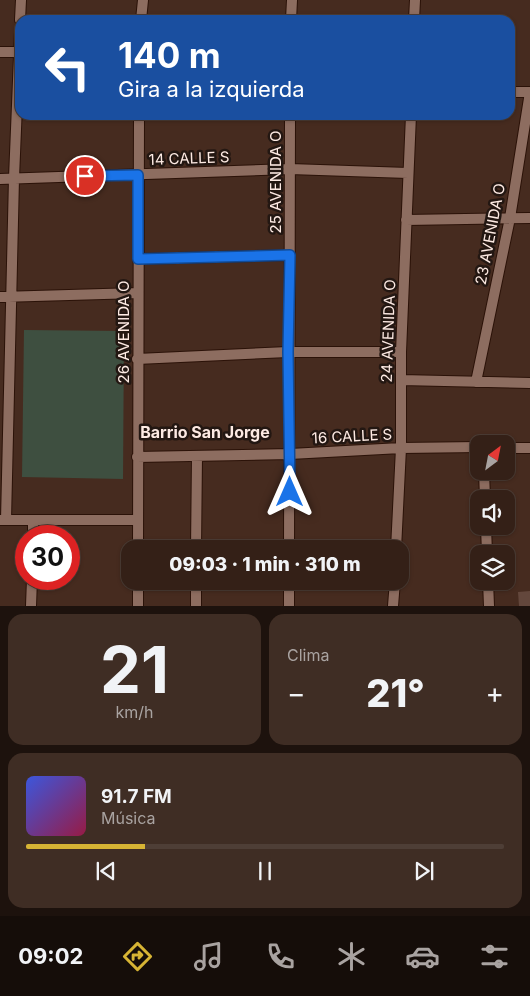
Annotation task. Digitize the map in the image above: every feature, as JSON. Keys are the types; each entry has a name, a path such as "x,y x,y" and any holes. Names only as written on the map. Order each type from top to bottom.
{"street":[{"path":"20,15 21,0"},
{"path":"142,15 143,0"},
{"path":"291,15 292,0"},
{"path":"414,15 415,0"},
{"path":"0,52 15,52"},
{"path":"515,92 530,92"},
{"name":"23 AVENIDA O","path":"476,382 510,218 530,92"},
{"path":"17,120 12,296 4,421 3,520 138,520"},
{"name":"26 AVENIDA O","path":"138,540 139,120"},
{"name":"25 AVENIDA O","path":"289,540 290,120"},
{"name":"24 AVENIDA O","path":"396,540 401,448 401,352 410,120"},
{"name":"14 CALLE S","path":"0,179 290,169 408,173"},
{"path":"406,220 530,218"},
{"path":"138,259 290,255"},
{"path":"0,297 138,293"},
{"path":"137,359 288,352 401,352"},
{"path":"401,380 530,383"},
{"name":"16 CALLE S","path":"137,457 290,454 401,448 470,447"},
{"path":"515,448 530,448"},
{"path":"196,540 197,456"},
{"path":"33,520 33,525"},
{"path":"32,590 32,606"},
{"path":"138,590 138,606"},
{"path":"196,590 196,606"},
{"path":"289,590 289,606"},
{"path":"394,606 395,590"},
{"path":"488,590 489,606"}],"green space":[{"path":"24,330 124,331 123,479 22,477"}],"building":[{"path":"530,591 530,606 519,606 518,592"}],"district":[{"name":"Barrio San Jorge","path":"205,432"}],"route":[{"path":"85,176 138,175 138,259 290,255 288,352 290,492"}]}
